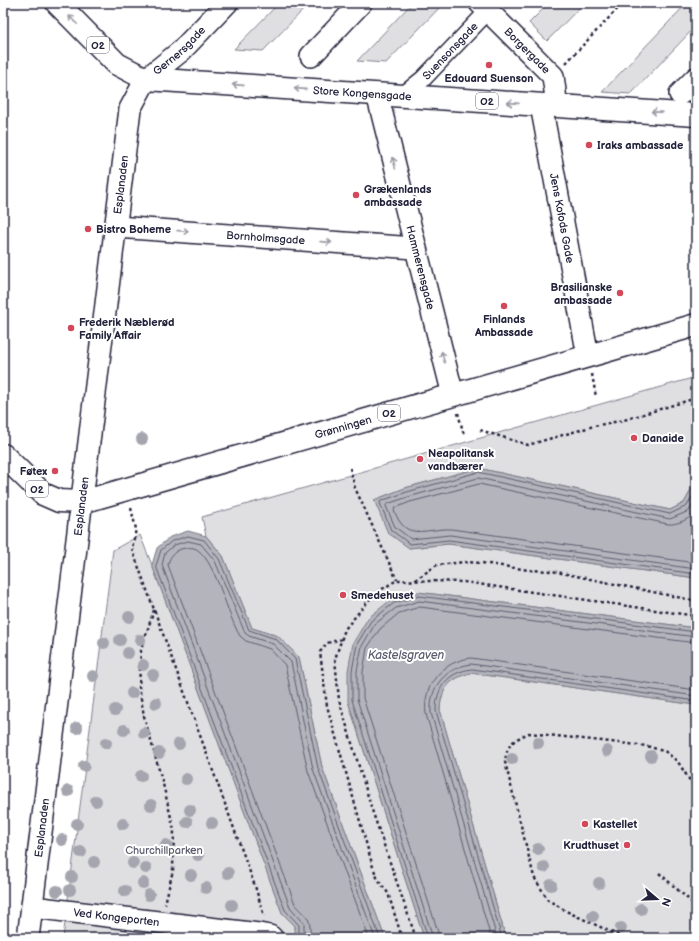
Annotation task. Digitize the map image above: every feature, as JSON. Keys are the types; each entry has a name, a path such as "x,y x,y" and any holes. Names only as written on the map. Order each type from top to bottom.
{"main road":[{"name":"Store Kongensgade","path":"57,3 117,64 146,79 696,115"},
{"name":"Grønningen","path":"82,502 696,325"},
{"name":"O2","path":"3,455 43,494 59,501 82,502"}],"street":[{"name":"Gernersgade","path":"146,79 180,51 228,3"},
{"path":"311,56 361,3"},
{"name":"Borgergade","path":"488,6 553,76 555,91 548,105"},
{"name":"Suensonsgade","path":"402,96 423,79 488,6"},
{"path":"680,94 696,78"},
{"name":"Esplanaden","path":"28,938 130,109 146,79"},
{"name":"Hammerensgade","path":"376,94 453,395"},
{"name":"Jens Kofods Gade","path":"548,105 588,356"},
{"name":"Bornholmsgade","path":"116,227 415,248"},
{"name":"Ved Kongeporten","path":"32,907 271,937"}],"path":[{"path":"553,76 623,3"},
{"path":"480,430 528,445 594,426 624,420 696,398"},
{"path":"350,468 356,488 397,580"},
{"path":"126,489 136,529 132,549 256,886 271,937"},
{"path":"415,580 437,565 464,562 482,563 529,570 552,571 696,601"},
{"path":"416,938 373,813 339,700 335,659 345,629 374,594 397,580 464,582 696,616"},
{"path":"154,610 141,650 140,687 144,716 174,830 173,870 161,922"},
{"path":"342,639 327,643 320,652 327,706 373,867 378,880 388,893 402,938"},
{"path":"624,938 568,912 548,900 544,894 534,877 505,762 507,750 517,739 529,733 647,746 666,752 678,762 696,790"},
{"path":"659,873 696,906"},
{"path":"637,938 642,935 664,938"}],"green space":[{"path":"279,3 310,3 263,51 234,49"},
{"path":"412,3 444,3 386,63 357,61"},
{"path":"549,3 584,3 547,41 529,23"},
{"path":"687,3 696,3 696,26 631,94 602,92"},
{"path":"696,377 696,481 684,503 670,510 478,468 405,488 374,500 409,548 449,544 696,578 696,628 418,592 348,701 424,938 385,938 322,767 299,657 278,636 252,628 223,556 206,536 202,517"},
{"name":"Churchillparken","path":"140,535 282,912 295,926 295,938 63,938 113,550"},
{"name":"Kastellet","path":"471,673 696,705 696,938 506,938 440,710 442,696 448,685 457,678"}],"water":[{"path":"478,468 670,510 684,503 696,481 696,578 449,544 409,548 388,533 374,500 405,488"},
{"path":"188,531 206,536 223,556 252,628 278,636 299,657 322,767 385,938 295,938 295,926 282,913 152,565 157,548 170,537"},
{"name":"Kastelsgraven","path":"418,592 696,628 696,705 471,673 457,678 448,685 442,696 440,710 506,938 424,938 348,701 348,671 353,643 368,618 392,599"}],"place":[{"name":"Edouard Suenson","path":"489,65"},
{"name":"Iraks ambassade","path":"589,145"},
{"name":"Grækenlands ambassade","path":"356,195"},
{"name":"Bistro Boheme","path":"88,229"},
{"name":"Brasilianske ambassade","path":"620,293"},
{"name":"Finlands Ambassade","path":"504,306"},
{"name":"Frederik Næblerød Family Affair","path":"71,328"},
{"name":"Danaide","path":"634,438"},
{"name":"Neapolitansk vandbærer","path":"420,459"},
{"name":"Føtex","path":"55,471"},
{"name":"Smedehuset","path":"343,595"},
{"name":"Kastellet","path":"585,824"},
{"name":"Krudthuset","path":"627,845"}]}
